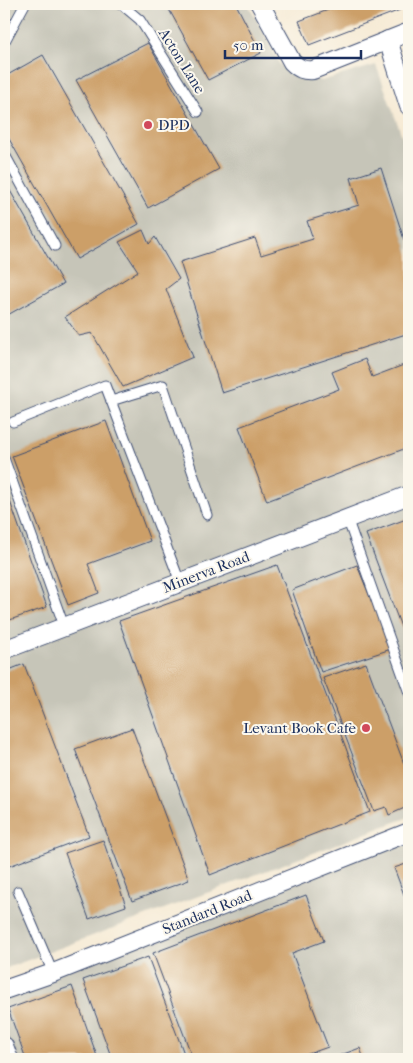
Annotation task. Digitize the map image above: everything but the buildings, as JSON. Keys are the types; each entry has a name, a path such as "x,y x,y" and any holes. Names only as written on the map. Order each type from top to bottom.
{"street":[{"path":"260,4 292,62 305,71 314,70 409,32"},
{"path":"388,40 409,106"},
{"name":"Minerva Road","path":"4,650 409,495"},
{"name":"Standard Road","path":"4,990 52,973 409,832"},
{"path":"4,1046 9,1059"}],"lane":[{"path":"6,41 25,4"},
{"name":"Acton Lane","path":"121,4 140,20 198,112"},
{"path":"4,153 55,246"},
{"path":"13,422 105,385 180,582"},
{"path":"111,401 163,385 207,515"},
{"path":"4,458 64,626"},
{"path":"347,518 409,693"},
{"path":"18,891 52,973"}],"shaded area":[{"path":"4,4 248,4 280,65 321,81 376,65 409,155 409,817 4,969"},
{"path":"409,832 409,1059 4,1059 4,994"}],"place":[{"name":"DPD","path":"148,125"},
{"name":"Levant Book Cafe","path":"366,728"}]}
